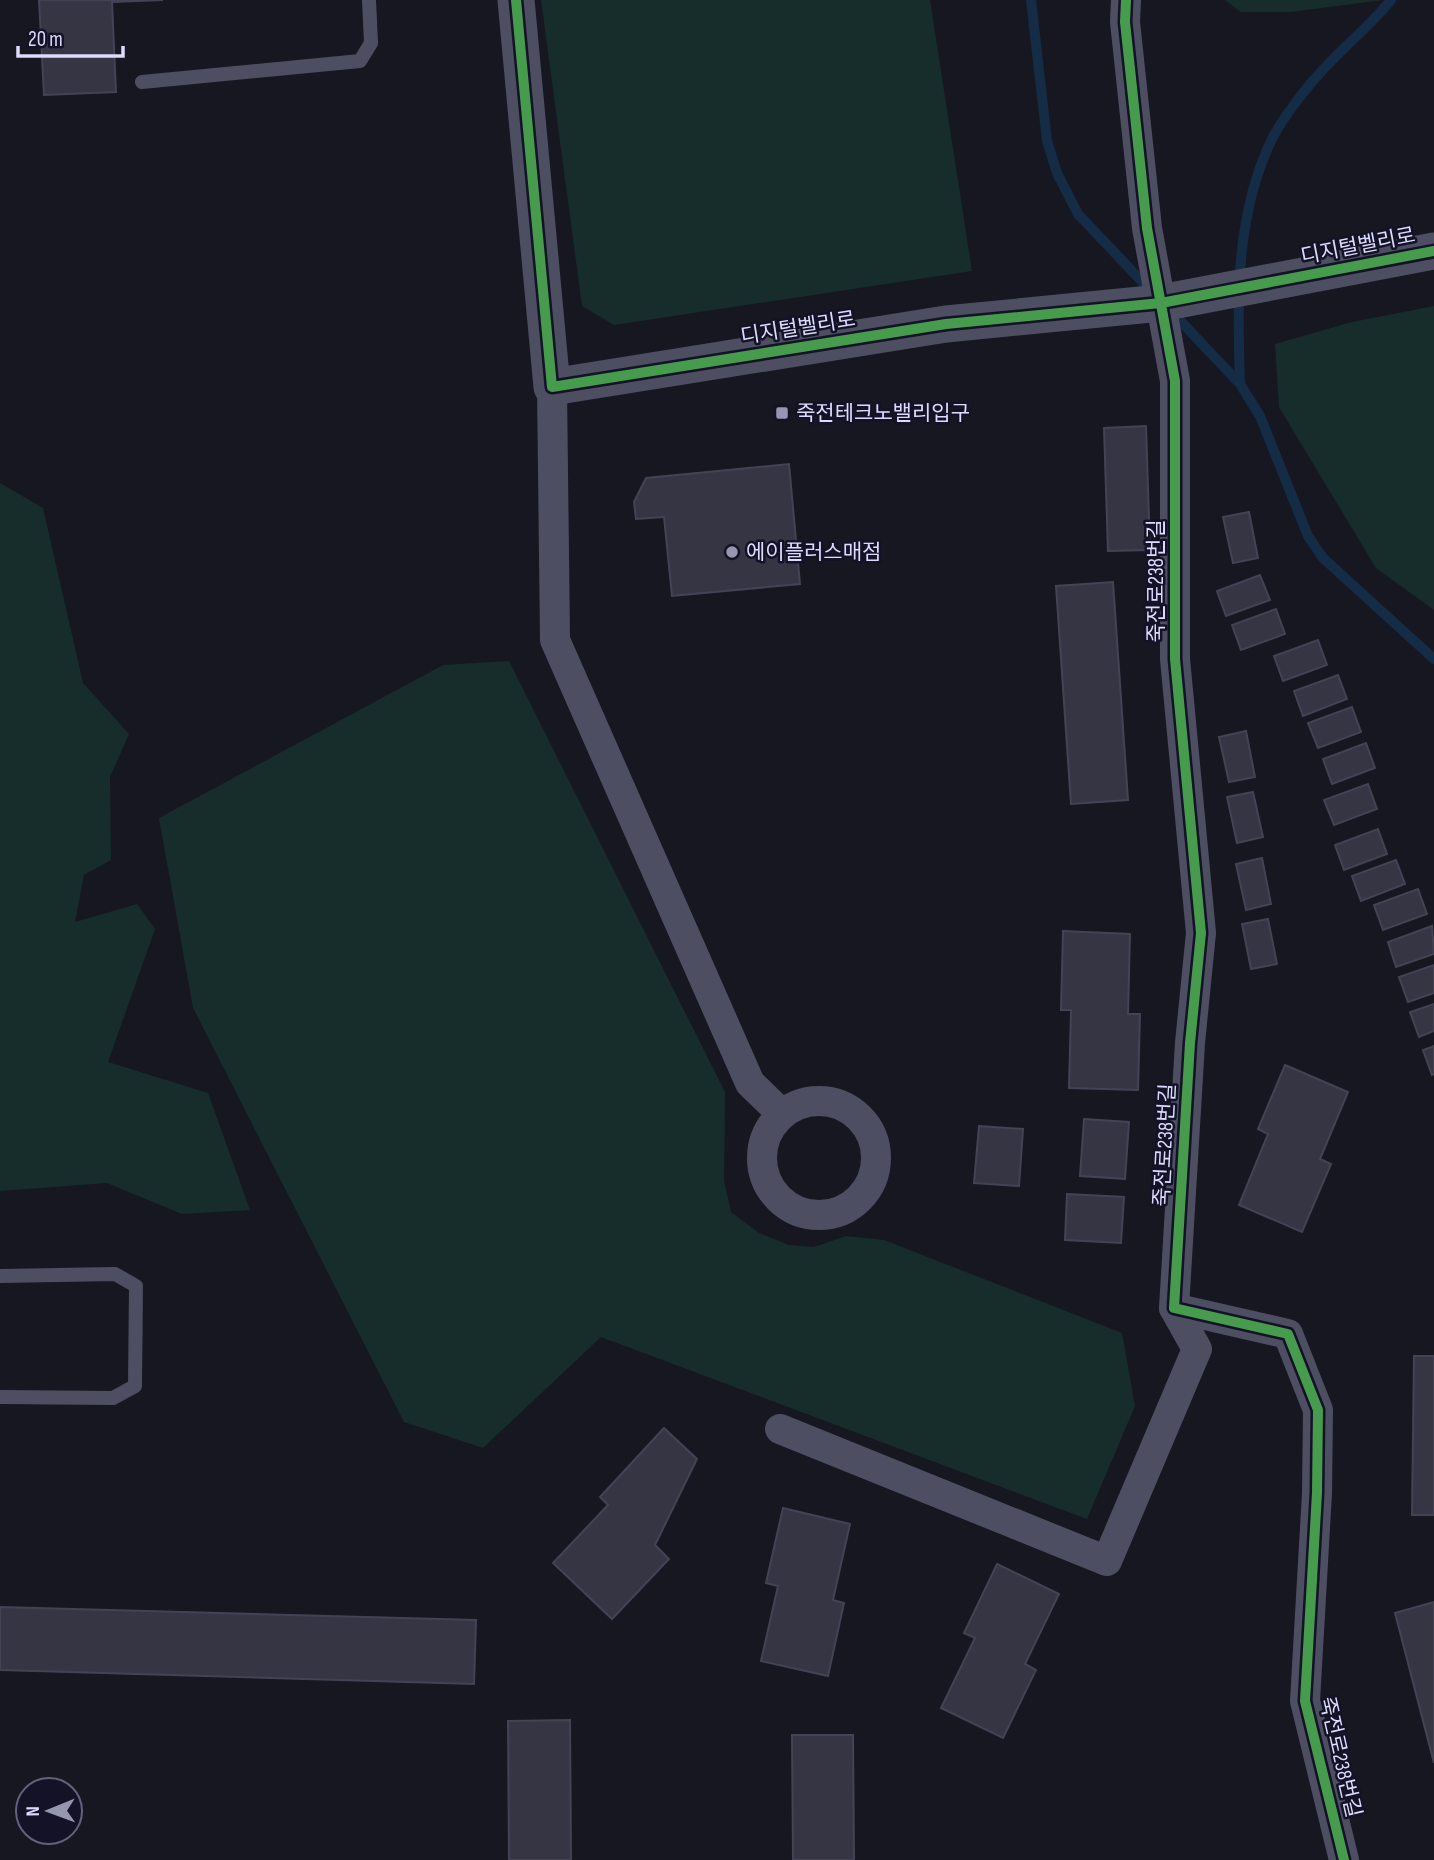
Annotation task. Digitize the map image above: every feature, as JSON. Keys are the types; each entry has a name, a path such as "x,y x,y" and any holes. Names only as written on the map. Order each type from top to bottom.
{"street":[{"path":"516,0 552,387 555,640 750,1083 782,1114"},
{"name":"죽전로238번길","path":"1126,0 1125,22 1147,228 1175,381 1175,660 1201,933 1190,1042 1174,1308 1288,1334 1318,1410 1317,1493 1305,1701 1344,1860"},
{"name":"디지털벨리로","path":"552,387 946,324 1164,318 1434,251"},
{"path":"780,1429 1107,1561 1197,1349 1174,1308"}],"lane":[{"path":"142,82 360,61 371,43 369,0"},
{"path":"0,1276 115,1274 136,1286 135,1387 113,1398 0,1396"}],"green space":[{"path":"541,0 930,0 972,271 614,325 582,306"},
{"path":"1225,0 1383,0 1291,12 1241,12"},
{"path":"1434,306 1434,610 1376,568 1279,407 1275,344 1352,322"},
{"path":"0,483 43,508 83,683 129,734 110,777 111,860 84,875 75,922 137,904 155,929 108,1062 208,1093 250,1210 182,1214 107,1183 0,1191"},
{"path":"509,661 725,1092 724,1181 731,1212 759,1233 789,1245 814,1247 846,1236 884,1240 1122,1333 1135,1406 1087,1519 601,1337 483,1448 404,1422 193,1008 159,818 443,665"}],"building":[{"path":"39,0 163,0 112,2 116,92 44,95"},
{"path":"1146,426 1150,550 1108,551 1104,428"},
{"name":"에이플러스매점","path":"789,464 800,584 672,596 664,517 636,519 634,502 646,478"},
{"path":"1249,512 1258,558 1233,563 1223,517"},
{"path":"1260,575 1270,600 1226,616 1217,591"},
{"path":"1113,582 1128,800 1071,804 1056,586"},
{"path":"1276,609 1285,634 1241,650 1232,625"},
{"path":"1318,640 1327,665 1283,681 1274,656"},
{"path":"1338,675 1347,699 1303,716 1294,691"},
{"path":"1352,707 1361,732 1318,748 1308,723"},
{"path":"1246,731 1255,777 1229,782 1219,737"},
{"path":"1366,743 1375,768 1332,784 1323,759"},
{"path":"1368,784 1377,809 1334,825 1324,800"},
{"path":"1253,792 1263,837 1237,843 1227,797"},
{"path":"1378,829 1387,854 1344,870 1335,845"},
{"path":"1262,858 1271,904 1246,910 1236,864"},
{"path":"1396,860 1405,884 1361,901 1352,876"},
{"path":"1418,889 1427,914 1383,930 1374,905"},
{"path":"1268,919 1277,964 1251,969 1242,924"},
{"path":"1432,926 1434,954 1396,967 1388,942"},
{"path":"1063,931 1130,934 1128,1014 1140,1014 1138,1090 1069,1088 1071,1010 1061,1010"},
{"path":"1434,965 1434,993 1408,1002 1399,977"},
{"path":"1434,1004 1434,1031 1419,1037 1410,1012"},
{"path":"1434,1046 1434,1074 1432,1075 1423,1050"},
{"path":"1285,1065 1348,1092 1320,1159 1331,1164 1302,1232 1239,1205 1268,1134 1258,1129"},
{"path":"1084,1119 1129,1122 1125,1179 1080,1176"},
{"path":"979,1126 1023,1129 1019,1186 974,1183"},
{"path":"1067,1194 1124,1197 1121,1243 1065,1240"},
{"path":"1414,1356 1434,1356 1434,1515 1412,1515"},
{"path":"664,1428 697,1459 655,1545 669,1559 612,1619 553,1563 608,1505 600,1497"},
{"path":"783,1508 850,1524 833,1600 844,1603 828,1676 761,1661 778,1586 766,1583"},
{"path":"997,1564 1059,1594 1025,1664 1036,1670 1003,1738 941,1708 975,1638 964,1633"},
{"path":"1434,1602 1434,1763 1395,1613"},
{"path":"0,1607 476,1620 474,1684 0,1670"},
{"path":"570,1720 571,1860 509,1860 508,1721"},
{"path":"792,1735 853,1735 854,1860 793,1860"}],"waterway":[{"path":"1031,0 1047,141 1057,173 1078,214 1150,290"},
{"path":"1240,384 1241,258 1251,196 1261,166 1273,137 1301,95 1391,0"},
{"path":"1171,311 1240,384 1260,416 1308,536 1323,558 1434,659"}],"cycle path":[{"path":"516,0 552,387 946,324 1161,303 1434,251"},
{"path":"1126,0 1125,22 1147,228 1175,381 1175,659 1201,933 1190,1043 1174,1308 1288,1334 1318,1410 1317,1493 1305,1701 1344,1860"}],"place":[{"name":"죽전테크노밸리입구","path":"782,413"},
{"name":"에이플러스매점","path":"732,552"}]}
